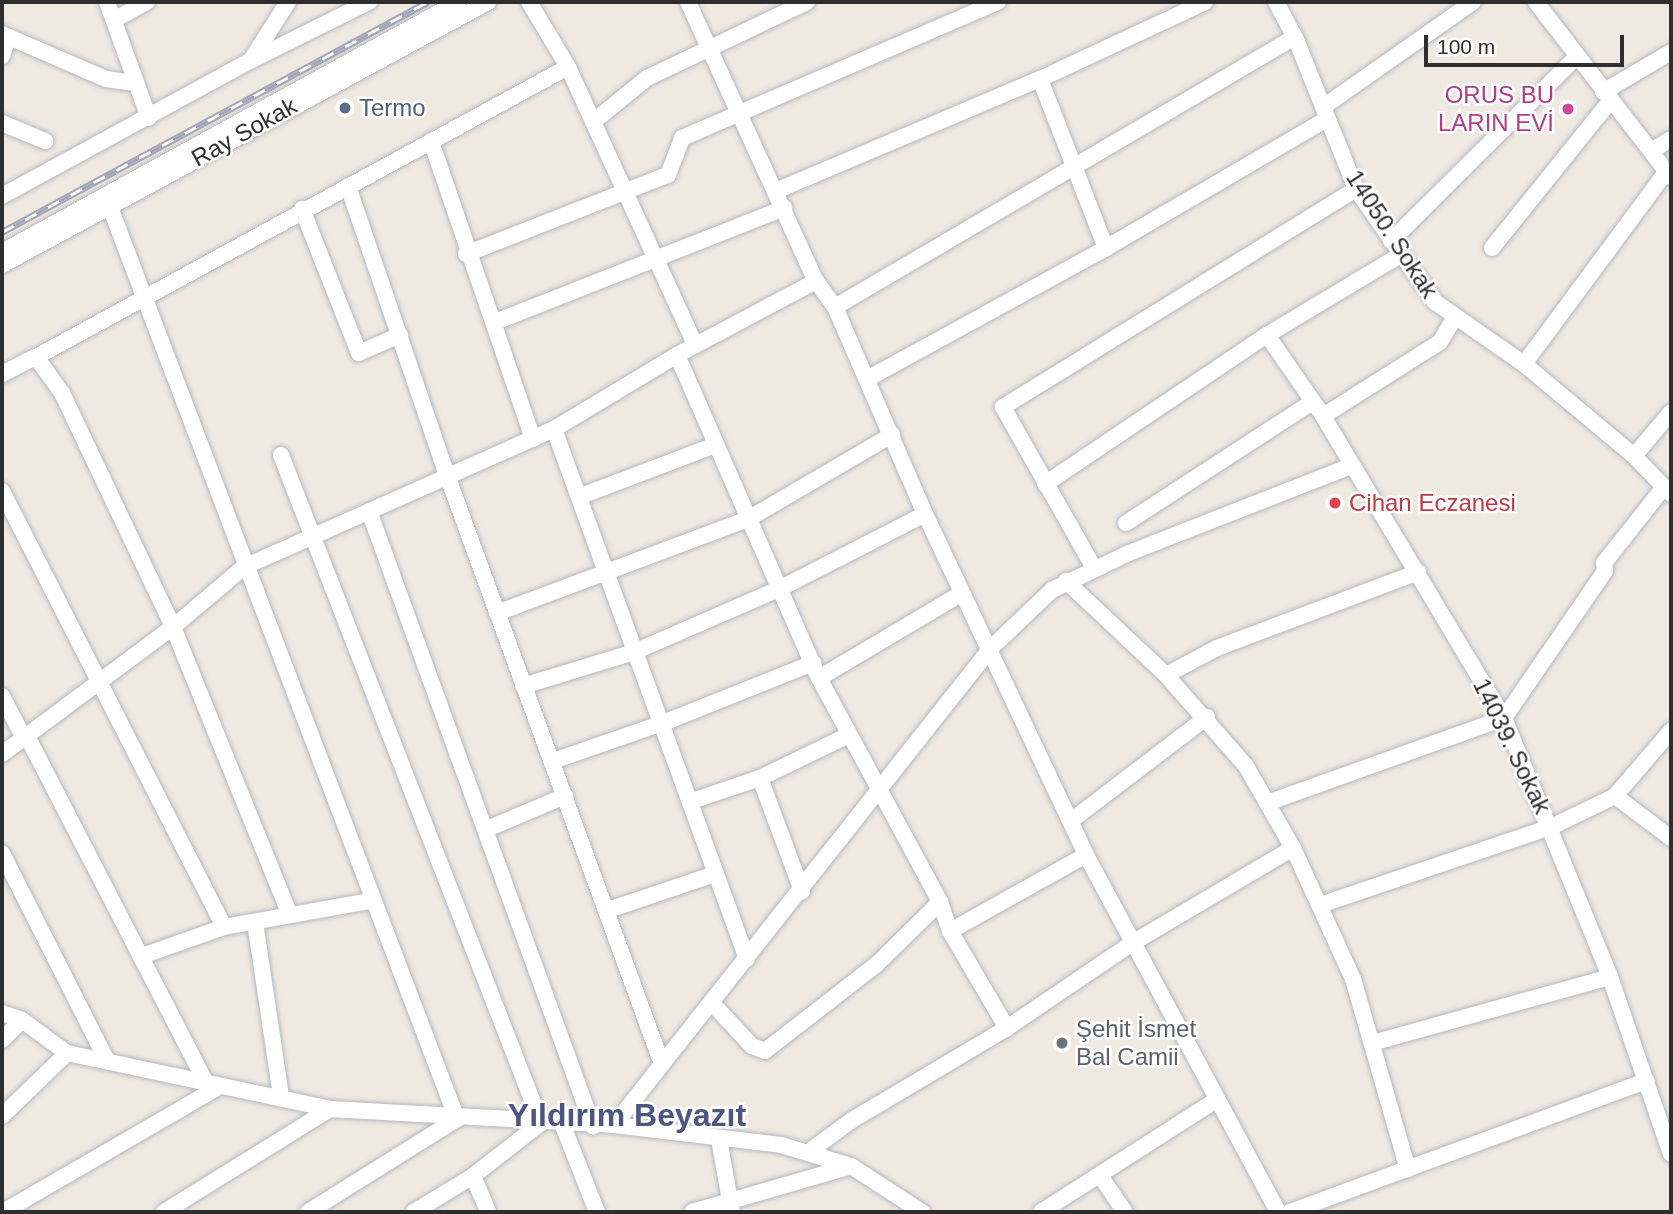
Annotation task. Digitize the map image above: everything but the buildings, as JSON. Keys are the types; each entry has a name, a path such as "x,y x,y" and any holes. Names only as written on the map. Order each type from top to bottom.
{"street":[{"path":"107,2 134,83 149,118"},
{"path":"114,20 147,2"},
{"path":"251,60 288,2"},
{"path":"2,195 149,118 251,60 369,2"},
{"path":"2,252 458,2"},
{"name":"Ray Sokak","path":"2,265 488,2"},
{"path":"529,2 568,67 622,192 695,345"},
{"path":"688,2 739,115 778,190 816,281 835,307 925,513 1072,820 1086,855 1278,1212"},
{"path":"593,122 647,78 711,50 807,2"},
{"path":"466,254 668,175 682,138 996,2"},
{"path":"778,190 1040,79 1205,2"},
{"path":"867,379 1106,248 1325,113 1474,2"},
{"path":"1524,364 1669,174 1536,2"},
{"name":"14050. Sokak","path":"1279,3 1356,189 1435,302 1454,319 1524,364 1634,456 1668,490"},
{"path":"2,56 5,36 106,79 134,83"},
{"path":"835,307 1295,37"},
{"path":"1492,248 1607,97 1671,52"},
{"path":"1391,241 1576,57"},
{"path":"2,374 143,302 302,209 568,67"},
{"path":"1040,79 1076,165 1106,248"},
{"path":"2,123 46,141"},
{"path":"1651,150 1671,139"},
{"path":"431,141 466,254 495,322 533,439"},
{"path":"348,186 447,475 608,910 662,1065"},
{"path":"1094,568 1003,407 1356,189"},
{"path":"110,207 143,302 370,901 457,1119"},
{"path":"495,322 784,208"},
{"path":"302,209 359,353 400,335"},
{"path":"1045,484 1267,335 1400,255"},
{"path":"2,754 173,627 244,567 554,429 677,355 816,281"},
{"path":"1323,416 1440,342 1454,319"},
{"name":"14039. Sokak","path":"1267,335 1323,416 1504,718 1611,977 1671,1154"},
{"path":"677,355 847,736 940,902 950,931 1007,1028"},
{"path":"36,357 62,393 173,627 289,913"},
{"path":"1126,523 1312,402"},
{"path":"1634,456 1671,412"},
{"path":"554,429 581,496 634,652 692,801 715,874 747,959"},
{"path":"497,613 748,519 892,435"},
{"path":"581,496 715,445"},
{"path":"281,455 537,1123"},
{"path":"614,1125 802,891 990,649 1066,581 1351,466"},
{"path":"1267,803 1504,718 1605,571 1604,562 1668,490"},
{"path":"2,491 97,683 224,927"},
{"path":"369,511 593,1126"},
{"path":"523,686 634,652 780,588 925,513"},
{"path":"1166,675 1217,648 1418,572"},
{"path":"1066,581 1207,717 1246,766 1293,848 1353,979 1408,1169"},
{"path":"553,761 816,670 962,593"},
{"path":"2,696 213,1085"},
{"path":"1072,820 1207,717"},
{"path":"1320,905 1551,827 1615,796 1671,731"},
{"path":"692,801 760,778 847,736"},
{"path":"760,778 802,891"},
{"path":"487,829 565,796"},
{"path":"1615,796 1671,838"},
{"path":"810,1151 852,1120 1007,1028 1134,942 1293,848"},
{"path":"2,853 106,1059"},
{"path":"950,931 1086,855"},
{"path":"608,910 715,874"},
{"path":"142,956 224,927 289,913 370,901"},
{"path":"712,1003 752,1046 765,1051 876,965 940,902"},
{"path":"255,922 281,1097"},
{"path":"1372,1043 1611,977"},
{"path":"2,1013 22,1020 67,1053 106,1059 330,1109 563,1126 614,1125 810,1151 850,1166 922,1212"},
{"path":"2,1040 22,1020"},
{"path":"2,1116 67,1053"},
{"path":"1290,1212 1647,1082"},
{"path":"4,1210 213,1085"},
{"path":"1041,1212 1101,1177 1216,1100"},
{"path":"164,1212 330,1109"},
{"path":"307,1212 457,1119"},
{"path":"414,1212 473,1176 537,1123"},
{"path":"405,1212 537,1123"},
{"path":"563,1126 597,1212"},
{"path":"719,1139 729,1206"},
{"path":"692,1212 729,1206 850,1166"},
{"path":"473,1176 488,1212"},
{"path":"1101,1177 1125,1212"}],"railway":[{"path":"2,232 428,2"}],"place":[{"name":"Termo","path":"345,108"},
{"name":"ORUS BU LARIN EVİ","path":"1568,109"},
{"name":"Cihan Eczanesi","path":"1335,503"},
{"name":"Şehit İsmet Bal Camii","path":"1062,1043"}],"district":[{"name":"Yıldırım Beyazıt","path":"627,1115"}]}
